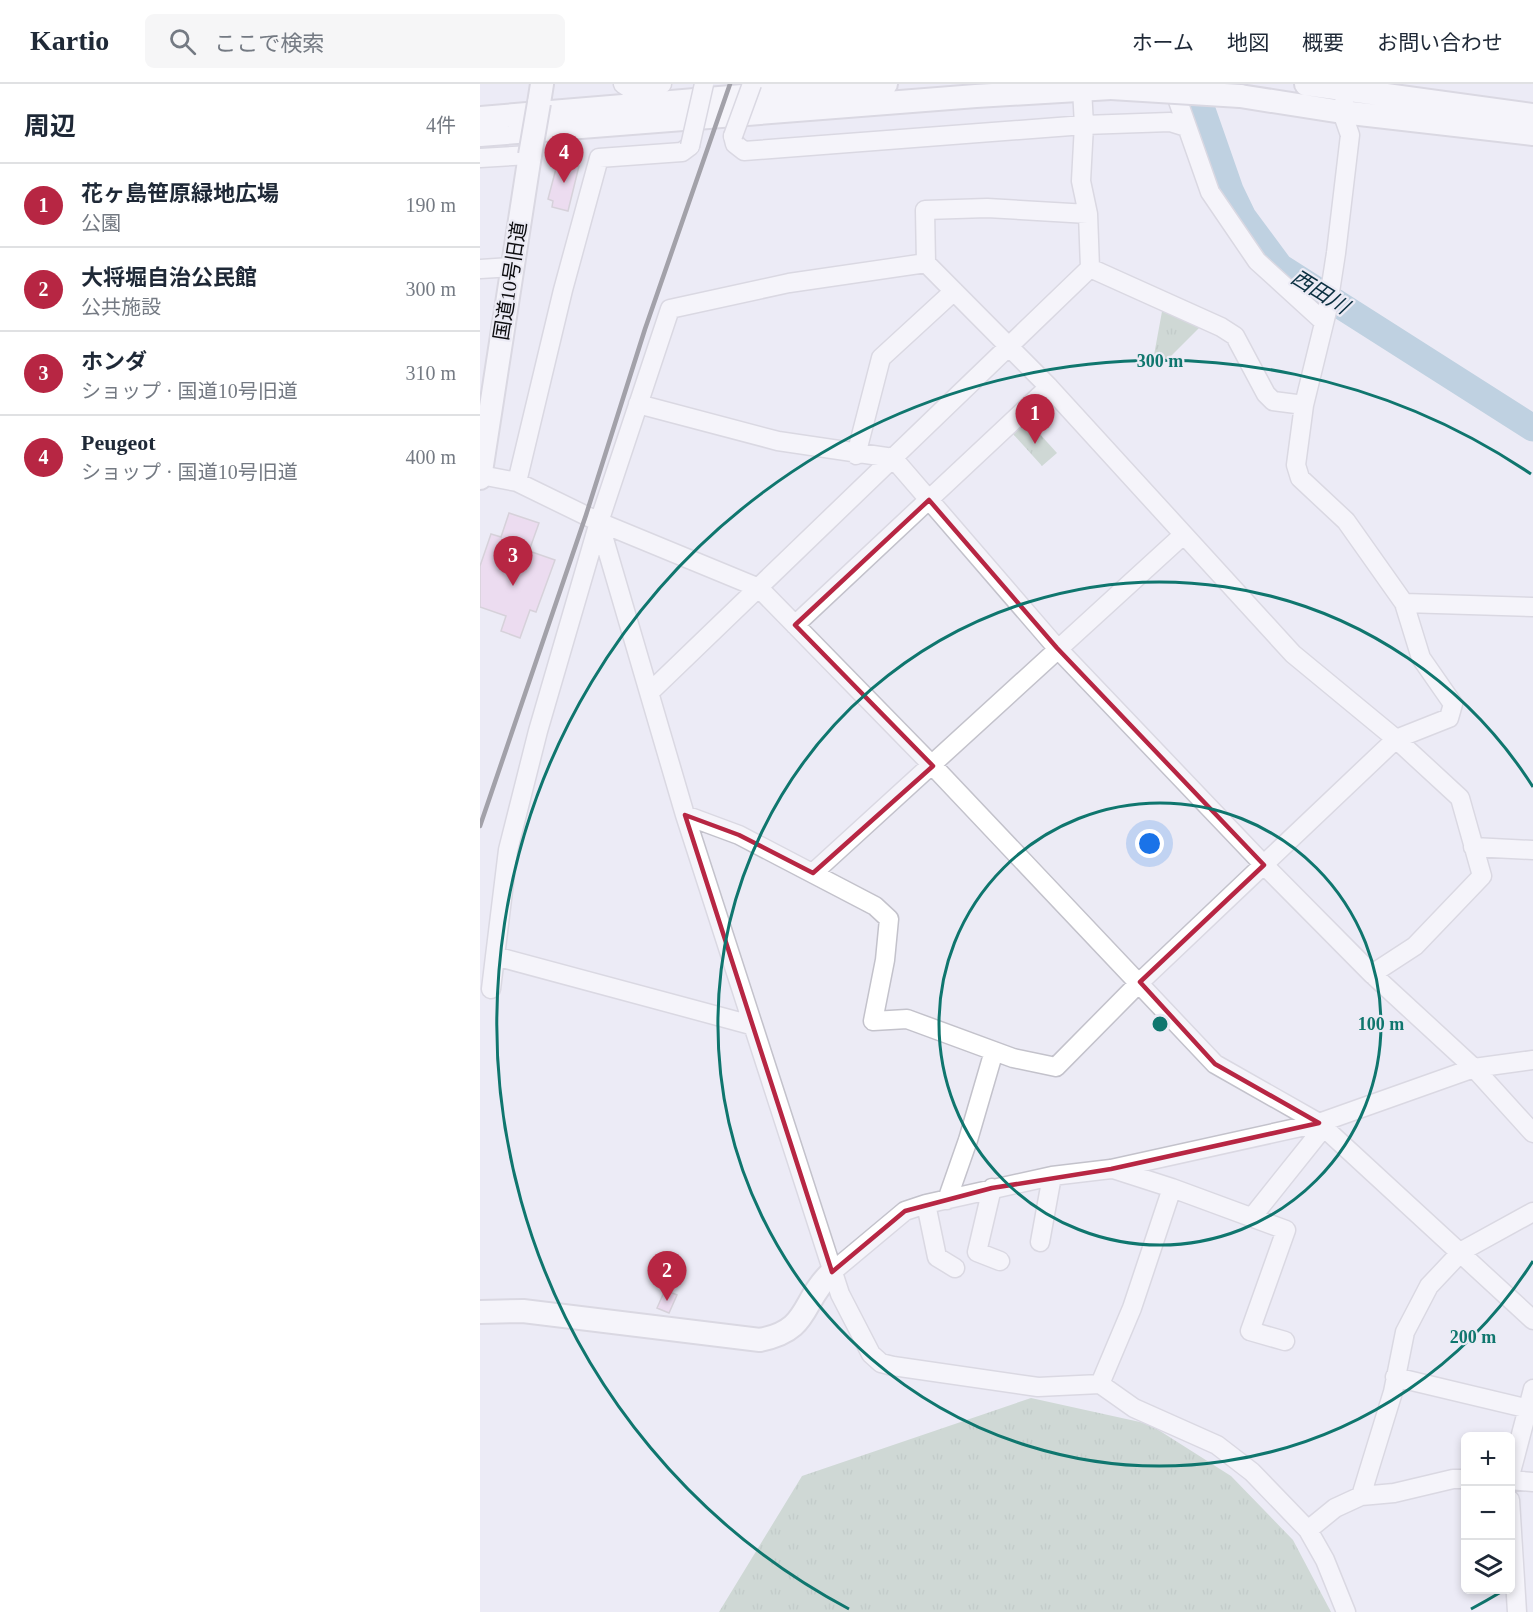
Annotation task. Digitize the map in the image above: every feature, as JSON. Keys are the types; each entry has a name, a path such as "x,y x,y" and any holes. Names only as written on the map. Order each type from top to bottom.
{"street":[{"path":"622,84 629,88 662,84"},
{"path":"517,482 563,290 599,158 682,152 690,146 704,84"},
{"path":"752,84 734,136 735,144 744,151 1084,125 1170,122 1186,127"},
{"path":"480,118 886,84"},
{"path":"1172,84 1210,192 1237,233 1257,261 1326,317"},
{"path":"1306,84 1344,101 1533,134"},
{"path":"480,135 1111,88 1344,101 1533,115"},
{"path":"650,692 1090,268 1088,214 1081,181 1084,125 1082,89"},
{"path":"480,109 540,94"},
{"name":"国道10号旧道","path":"480,477 540,94"},
{"path":"685,814 739,835 813,873 875,906 889,919 885,960 873,1021 907,1019 1013,1058 1056,1067 1140,982 1396,739 1449,717 1453,704 1421,658 1404,603 1346,521 1300,478 1296,465 1304,405 1326,317 1336,253 1350,135 1344,101"},
{"path":"480,158 530,154"},
{"path":"1088,214 987,208 925,210 926,263 1049,387 1182,536 1293,654 1396,739 1460,798 1482,876 1414,946 1372,974"},
{"path":"491,989 508,850 538,731 599,522 670,309 789,283 926,263"},
{"path":"480,269 512,267"},
{"path":"1090,268 1221,327 1236,336 1266,394 1273,401 1304,405"},
{"path":"856,455 881,358 954,291"},
{"path":"795,625 1049,387"},
{"path":"638,404 778,441 856,455 893,458 1058,648 1264,864 1372,974 1474,1068 1533,1133"},
{"path":"480,477 517,482 599,522 759,588 1140,982 1215,1064 1322,1125 1462,1251 1533,1320"},
{"path":"599,522 685,814 751,1025 832,1272 854,1324 871,1354 880,1363 1038,1387 1100,1384 1134,1408 1217,1445 1252,1472 1308,1530 1325,1560 1346,1612"},
{"path":"813,873 933,766 1058,648 1182,536"},
{"path":"1404,603 1533,607"},
{"path":"1473,847 1533,850"},
{"path":"495,956 751,1025"},
{"path":"947,1200 969,1140 994,1051"},
{"path":"480,1312 523,1311 760,1340 791,1330 803,1315 818,1285 905,1211 992,1188 1052,1176 1111,1168 1322,1125 1474,1068 1533,1060"},
{"path":"1252,1217 1322,1125"},
{"path":"1111,1168 1286,1230 1250,1331 1285,1341"},
{"path":"1040,1242 1052,1176"},
{"path":"992,1188 978,1252 1000,1261"},
{"path":"1100,1384 1132,1308 1172,1188"},
{"path":"926,1204 937,1257 955,1268"},
{"path":"1361,1496 1395,1377 1405,1332 1429,1286 1462,1251 1533,1212"},
{"path":"1395,1377 1529,1409"},
{"path":"1515,1460 1533,1389"},
{"path":"1308,1530 1335,1508 1361,1496 1394,1493 1461,1479"},
{"path":"1515,1479 1533,1482"},
{"path":"1512,1540 1517,1612"}],"highlighted area":[{"path":"929,500 1057,648 1264,865 1140,982 1215,1064 1319,1123 1111,1169 992,1188 905,1211 832,1272 685,815 739,835 813,873 933,766 795,625"}],"green space":[{"path":"1163,306 1200,327 1164,363 1154,355"},
{"path":"1028,421 1057,453 1042,466 1013,434"},
{"path":"1031,1398 1149,1424 1231,1476 1293,1540 1331,1612 719,1612 802,1476"}],"building":[{"path":"558,161 579,166 568,211 552,207 553,201 548,199"},
{"path":"509,513 539,523 529,551 555,560 536,612 530,610 520,638 501,631 506,616 480,607 480,566 491,534 501,537"},
{"path":"665,1290 677,1295 669,1313 657,1308"}],"waterway":[{"name":"西田川","path":"1193,84 1230,190 1243,217 1280,267 1533,428"}],"railway":[{"path":"480,826 586,515 645,329 730,84"}],"place":[{"name":"Peugeot","path":"564,183"},
{"name":"花ヶ島笹原緑地広場","path":"1035,444"},
{"name":"ホンダ","path":"513,586"},
{"name":"大将堀自治公民館","path":"667,1301"}]}
